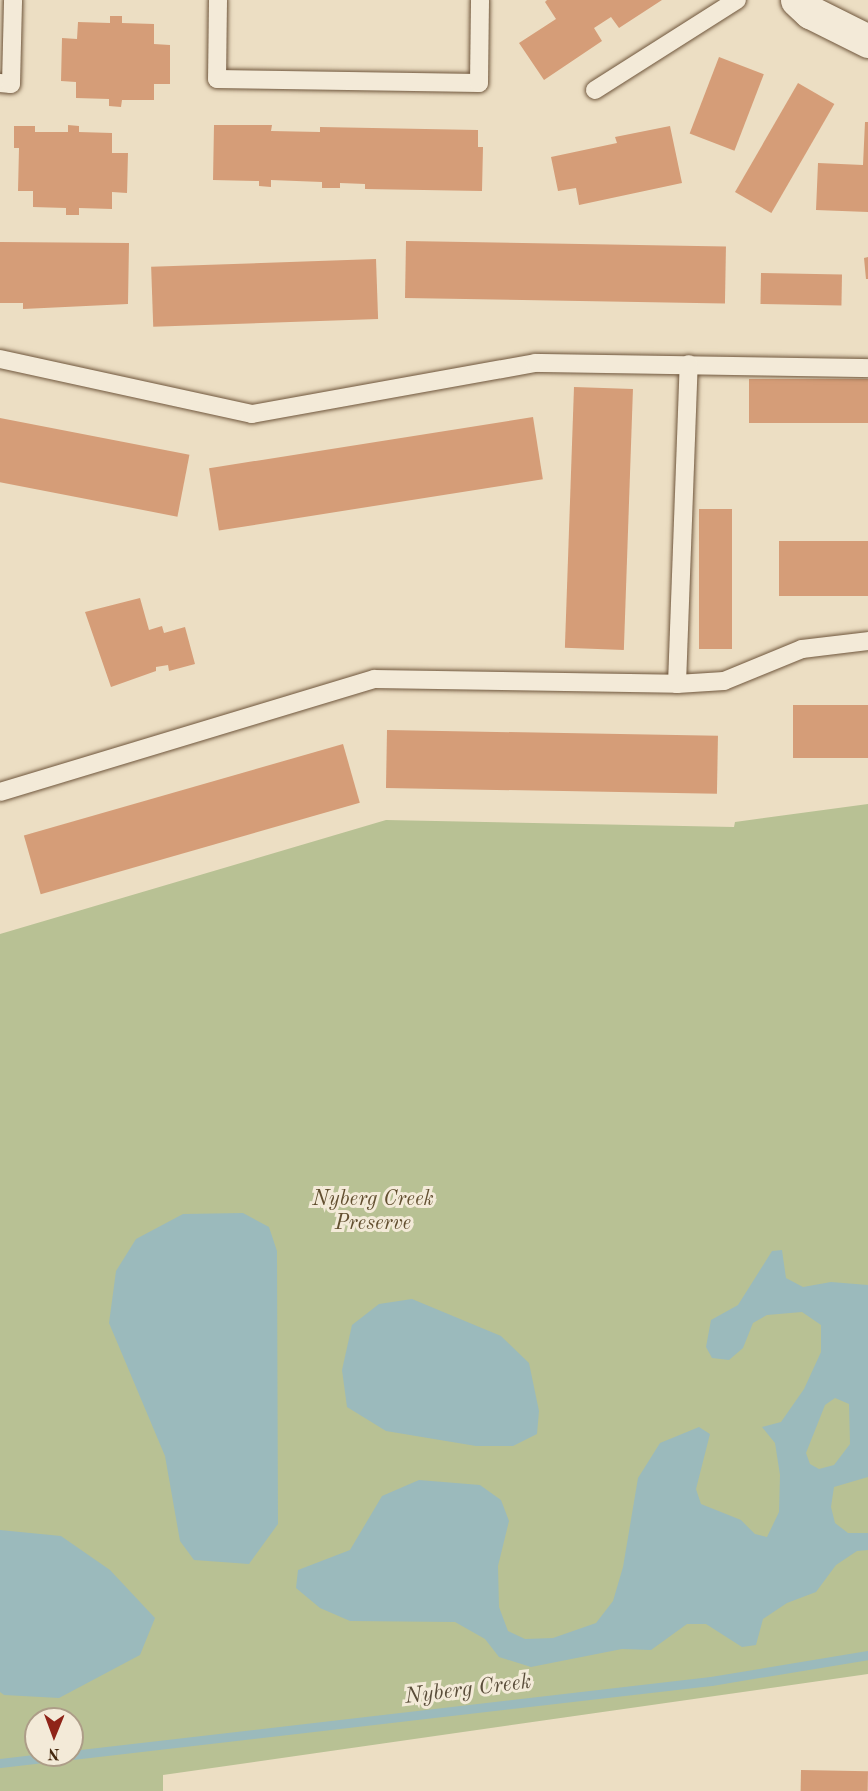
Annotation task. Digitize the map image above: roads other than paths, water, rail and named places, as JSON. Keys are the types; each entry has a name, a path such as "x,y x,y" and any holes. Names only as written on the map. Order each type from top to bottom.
{"street":[{"path":"797,0 810,12 868,41"}],"lane":[{"path":"0,83 11,84 13,0"},
{"path":"218,0 217,79 479,83 480,0"},
{"path":"595,90 737,0"},
{"path":"0,359 252,414 535,363 868,368"},
{"path":"677,684 689,364"},
{"path":"0,792 374,679 677,684 724,681 802,650 868,641"}],"water":[{"path":"243,1213 269,1227 277,1251 278,1524 249,1564 194,1560 180,1541 165,1456 109,1323 116,1271 136,1239 183,1214"},
{"path":"782,1250 786,1278 803,1287 831,1282 868,1285 868,1477 834,1487 831,1507 835,1523 848,1533 868,1533 868,1550 857,1551 836,1565 816,1592 787,1603 763,1619 756,1645 742,1647 706,1624 687,1624 651,1650 622,1649 531,1667 499,1657 485,1639 455,1622 350,1621 320,1608 296,1588 298,1570 350,1550 382,1496 419,1480 480,1485 501,1500 509,1521 498,1566 499,1607 508,1631 525,1639 553,1638 596,1623 613,1601 623,1567 638,1478 660,1443 699,1427 710,1434 696,1489 701,1504 741,1520 755,1534 767,1537 779,1512 780,1475 775,1443 762,1427 781,1422 804,1389 821,1352 821,1325 802,1312 767,1315 753,1323 743,1348 729,1360 712,1358 706,1347 711,1320 738,1305 772,1251","holes":["835,1398 849,1404 850,1444 834,1465 819,1469 810,1464 806,1453 825,1405"]},
{"path":"412,1299 501,1336 529,1363 539,1411 537,1434 513,1446 476,1446 386,1431 347,1407 342,1370 352,1325 379,1304"},
{"path":"0,1530 61,1536 110,1570 155,1618 140,1655 59,1698 4,1695 0,1692"}],"waterway":[{"name":"Nyberg Creek","path":"84,1754 711,1681 868,1655"},
{"name":"Nyberg Creek","path":"0,1763 24,1760"}],"park label":[{"name":"Nyberg Creek Preserve","path":"373,1212"}]}
